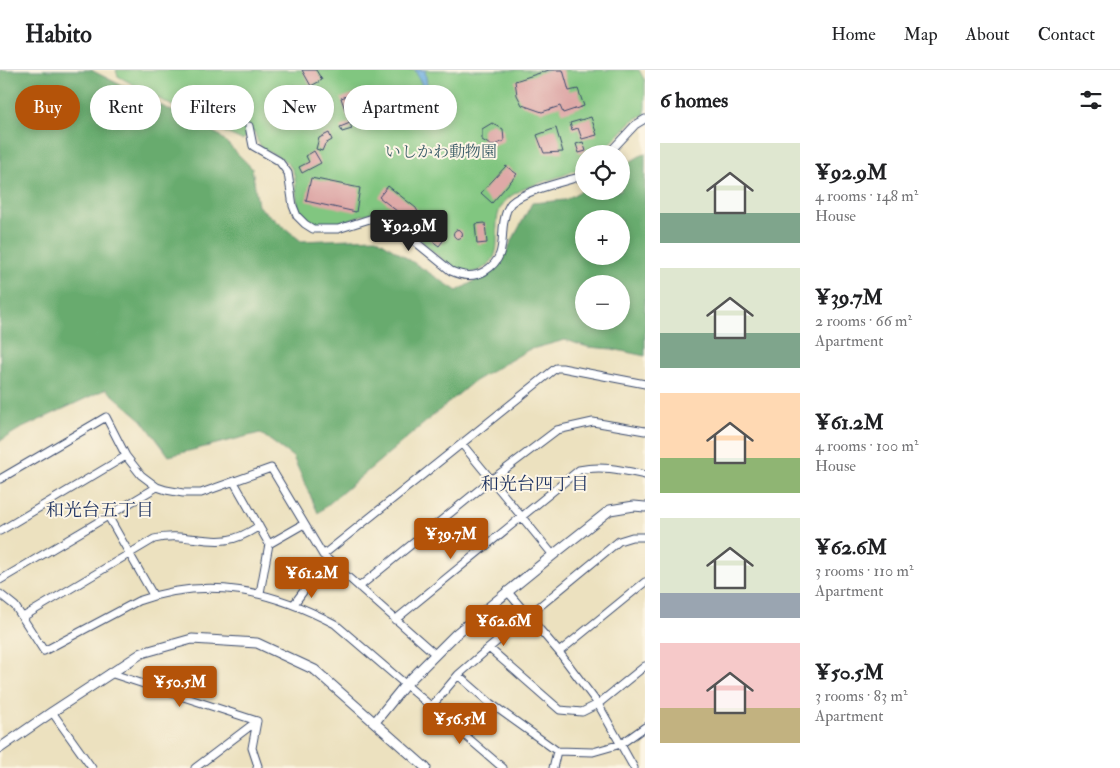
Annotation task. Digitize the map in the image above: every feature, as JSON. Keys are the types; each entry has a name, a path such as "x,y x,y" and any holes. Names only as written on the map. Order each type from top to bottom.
{"street":[{"path":"616,145 635,125 645,118"},
{"path":"250,130 253,146 279,161 288,173 293,206 297,216 305,224 313,229 338,230 376,217 391,222 452,271 462,276 481,273 490,268 500,256 503,219 510,203 525,194 575,177"},
{"path":"323,555 556,368 645,384"},
{"path":"0,479 106,417 126,456 142,475 157,487 183,493 201,493 271,468 323,555 435,654"},
{"path":"358,587 557,430 592,422 645,431"},
{"path":"462,444 553,555"},
{"path":"0,531 126,456"},
{"path":"395,620 580,470 594,467 610,468 645,475"},
{"path":"234,482 269,544 260,593"},
{"path":"0,580 157,487"},
{"path":"375,722 435,654 507,591 610,510 634,506 645,507"},
{"path":"108,516 153,595"},
{"path":"269,544 304,524"},
{"path":"23,617 154,539 165,536 177,536 227,540 259,526"},
{"path":"432,707 458,675 619,541 632,537 645,538"},
{"path":"294,604 311,581"},
{"path":"559,652 645,582"},
{"path":"0,594 16,606 44,652 138,601 153,595 210,588 260,593 294,604 336,624 405,686 503,768"},
{"path":"507,591 559,652 598,704 634,768"},
{"path":"0,748 142,654 192,639 257,643 315,670 426,768"},
{"path":"489,648 560,710 582,712 598,704 645,666"},
{"path":"110,674 257,722"},
{"path":"458,675 490,703 557,751 593,752 621,744 645,727"},
{"path":"52,712 92,768"},
{"path":"195,768 257,722"},
{"path":"257,722 252,748 257,768"},
{"path":"553,768 557,751"}],"green space":[{"path":"0,70 91,70 121,85 90,85 90,130 161,130 161,106 171,111 171,130 209,130 219,135 252,168 258,206 301,241 376,238 457,291 498,267 532,203 565,200 575,194 575,200 630,200 630,162 645,153 645,356 612,349 588,347 565,340 528,350 473,382 318,513 293,457 260,433 169,456 142,420 106,389 18,430 0,441"},
{"name":"いしかわ動物園","path":"116,70 639,70 645,81 645,114 632,121 609,145 575,145 575,170 527,188 507,199 498,215 497,242 493,258 488,265 478,271 468,272 457,269 445,262 402,224 384,214 370,213 324,226 315,225 307,220 300,210 294,174 287,163 263,148 258,142 254,131 242,140 220,130 254,130 254,85 171,85 171,105 161,100 161,85 134,85 118,76"}],"water":[{"path":"415,70 425,70 427,84 422,85"}],"building":[{"path":"302,70 316,70 322,80 310,85"},
{"path":"549,70 563,70 569,91 578,89 584,106 563,113 560,106 542,112 522,105 517,95 515,81"},
{"path":"591,117 597,135 582,139 578,128 572,130 570,123"},
{"path":"492,123 503,129 504,141 492,146 482,140 482,129"},
{"path":"344,125 344,130 349,130 342,132 340,127"},
{"path":"556,128 563,152 544,153 537,135"},
{"path":"329,133 332,140 325,144 322,151 316,149 319,138"},
{"path":"314,151 321,163 302,173 299,167 309,162 306,156"},
{"path":"506,166 517,174 492,203 481,193"},
{"path":"311,178 360,188 356,212 306,201"},
{"path":"388,186 416,208 418,212 416,215 407,219 379,197"},
{"path":"485,223 487,243 477,244 475,224"},
{"path":"435,229 446,237 439,246 428,238"},
{"path":"458,229 463,234 458,239 453,234"}],"district":[{"name":"和光台四丁目","path":"535,484"},
{"name":"和光台五丁目","path":"100,510"}]}
